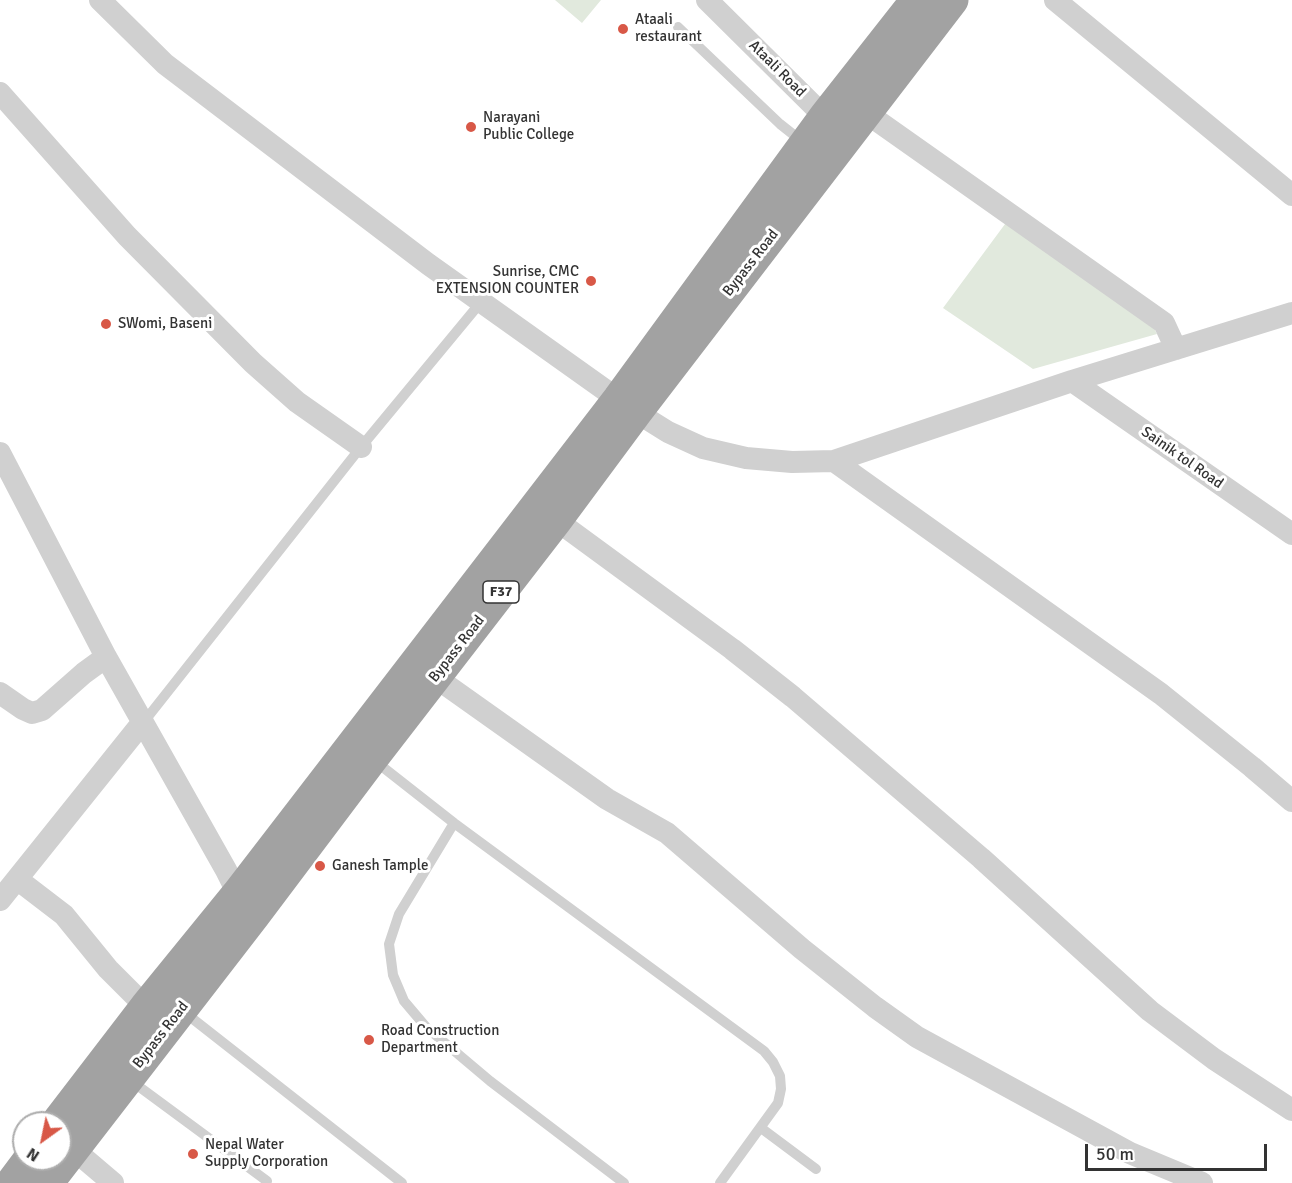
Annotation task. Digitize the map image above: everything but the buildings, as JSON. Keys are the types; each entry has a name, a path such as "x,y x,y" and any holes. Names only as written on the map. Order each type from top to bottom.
{"highway":[{"name":"Bypass Road","path":"72,1127 165,1001 238,894 627,406 846,115 917,0"},
{"name":"Bypass Road","path":"72,1130 128,1078 165,1001 372,758 556,520 627,406 806,144 846,115 952,0"}],"street":[{"path":"100,0 165,64 428,264 627,406 668,432 703,448 746,458 792,462 834,461 1071,381 1292,313"},
{"name":"Ataali Road","path":"708,0 846,115 1164,323 1176,349"},
{"path":"1056,0 1292,195"},
{"path":"0,93 127,236 253,363 297,402 362,447"},
{"name":"Sainik tol Road","path":"1071,381 1292,534"},
{"path":"0,453 106,657 238,894"},
{"path":"834,461 1161,694 1292,801"},
{"path":"556,520 732,649 810,711 981,858 1150,1011 1214,1059 1292,1110"},
{"path":"0,693 32,713 42,710 106,657"},
{"path":"435,677 608,799 667,833 802,949 917,1037 1130,1153 1202,1183"},
{"path":"0,900 142,723"},
{"path":"17,879 64,915 108,969 165,1001"},
{"path":"72,1143 113,1183"}],"lane":[{"path":"678,27 768,113 806,144"},
{"path":"142,723 481,302"},
{"path":"372,758 454,823 764,1051 780,1076 782,1089 778,1103 720,1183"},
{"path":"454,823 399,914 389,944 393,975 400,993 426,1027 490,1081 624,1183"},
{"path":"165,1001 402,1183"},
{"path":"128,1078 267,1181"},
{"path":"761,1128 816,1170"}],"shaded area":[{"path":"555,0 601,0 582,23"},
{"path":"1008,220 1154,328 1157,334 1033,369 943,308"}],"place":[{"name":"Ataali restaurant","path":"623,29"},
{"name":"Narayani Public College","path":"471,127"},
{"name":"Sunrise, CMC EXTENSION COUNTER","path":"591,281"},
{"name":"SWomi, Baseni","path":"106,324"},
{"name":"Ganesh Tample","path":"320,866"},
{"name":"Road Construction Department","path":"369,1040"},
{"name":"Nepal Water Supply Corporation","path":"193,1154"}]}
